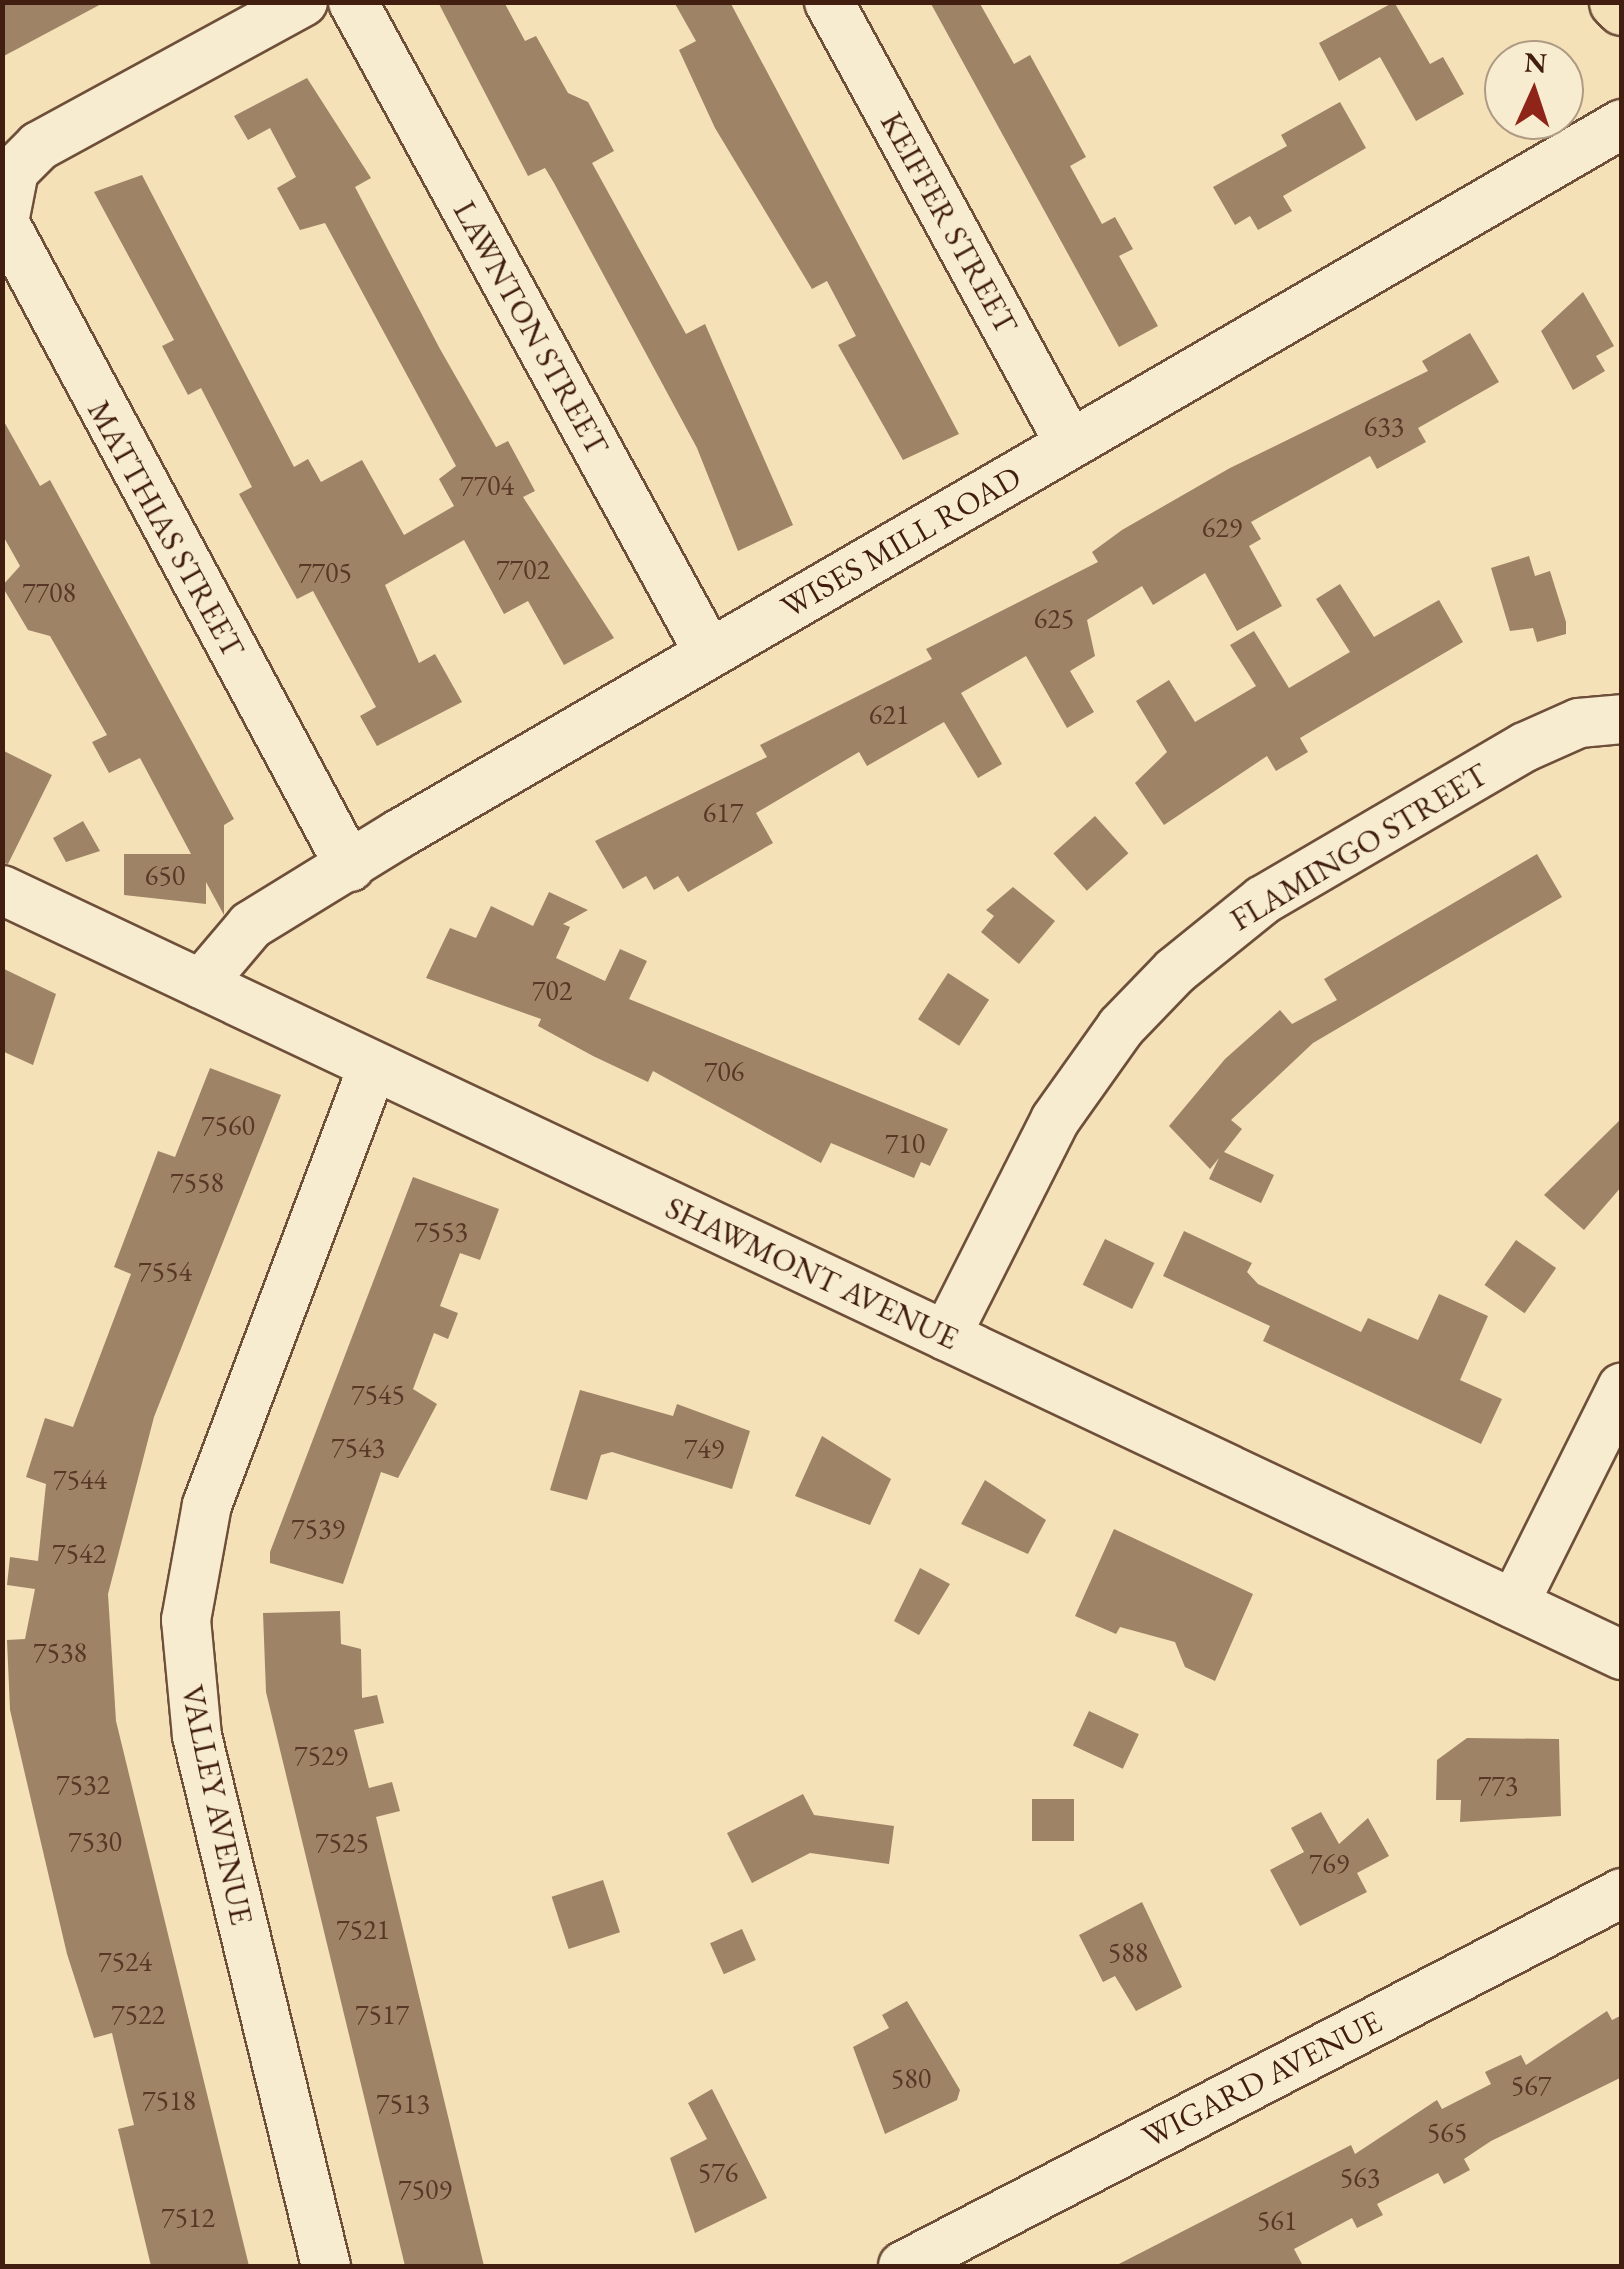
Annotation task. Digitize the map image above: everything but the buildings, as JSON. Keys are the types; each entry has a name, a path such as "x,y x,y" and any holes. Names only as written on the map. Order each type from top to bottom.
{"street":[{"name":"MATTHIAS STREET","path":"303,2 39,146 7,185 9,242 350,867"},
{"name":"LAWNTON STREET","path":"353,2 709,653"},
{"name":"KEIFFER STREET","path":"828,2 1070,444"},
{"name":"WISES MILL ROAD","path":"201,984 251,925 709,653 1622,124"},
{"name":"FLAMINGO STREET","path":"946,1336 1064,1104 1175,971 1263,900 1526,747 1579,723 1622,720"},
{"name":"SHAWMONT AVENUE","path":"2,890 1622,1655"},
{"name":"VALLEY AVENUE","path":"326,2266 197,1736 186,1620 207,1506 373,1066"},
{"path":"1514,1604 1622,1387"},
{"name":"WIGARD AVENUE","path":"903,2266 1622,1893"}]}
